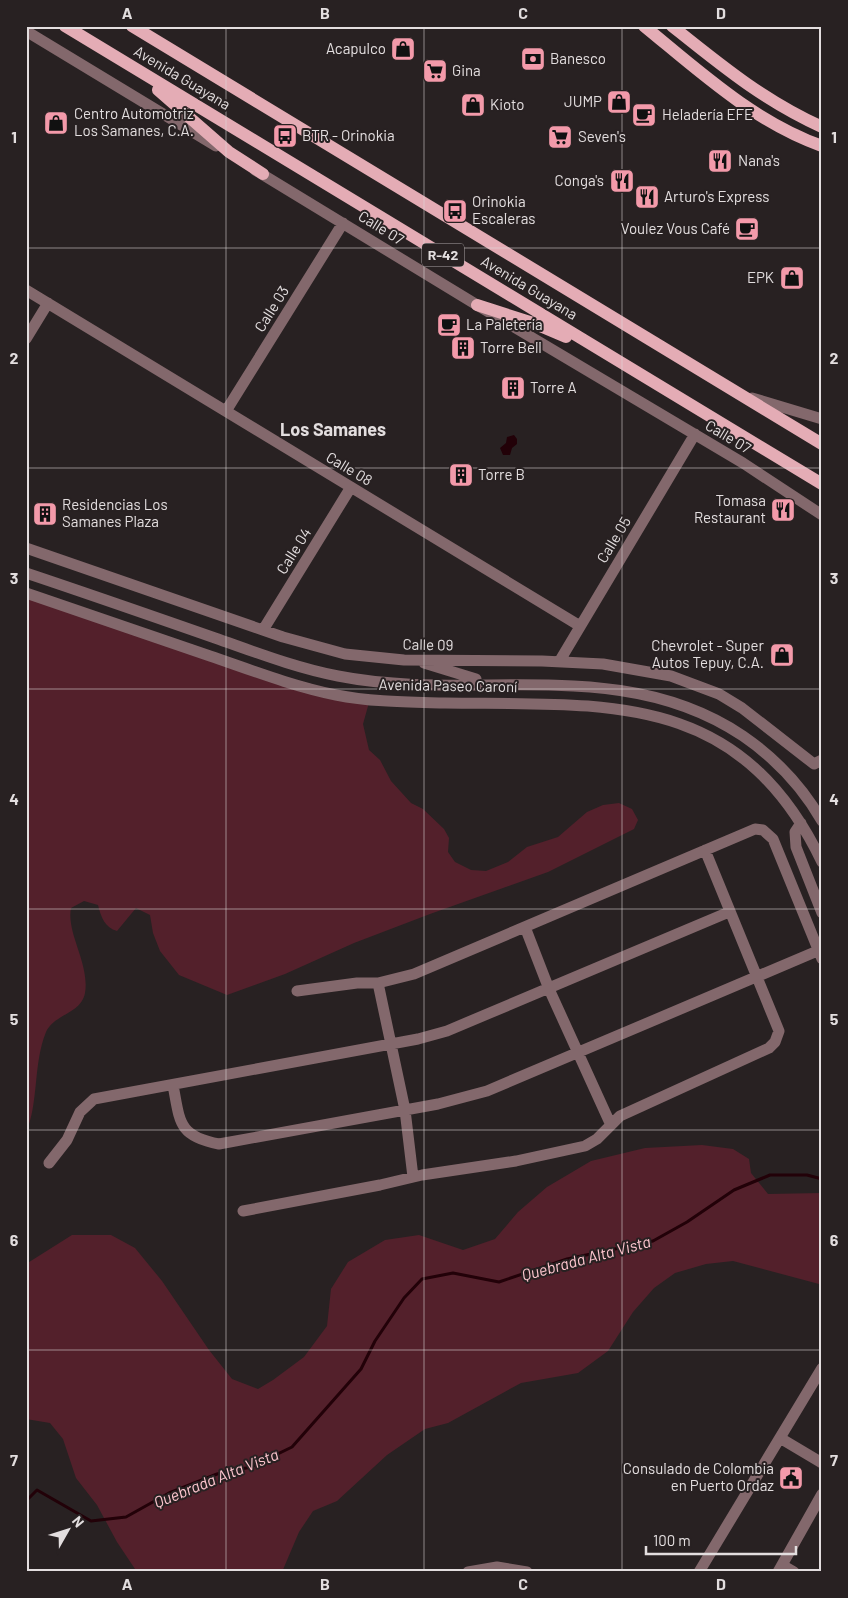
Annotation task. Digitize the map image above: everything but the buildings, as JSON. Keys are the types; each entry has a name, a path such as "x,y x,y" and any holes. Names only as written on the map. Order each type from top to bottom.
{"main road":[{"name":"Avenida Guayana","path":"65,26 822,484"},
{"name":"Avenida Guayana","path":"132,26 822,444"},
{"path":"644,26 716,84 763,117 822,146"},
{"path":"672,26 725,69 772,102 822,127"},
{"path":"115,56 165,95 229,152 263,174"},
{"path":"716,84 725,69"},
{"path":"477,305 533,323 609,355"}],"street":[{"name":"Calle 07","path":"26,31 477,305 778,484 822,514"},
{"name":"Calle 03","path":"226,411 343,223"},
{"name":"Calle 08","path":"26,290 580,626"},
{"path":"26,339 48,303"},
{"path":"741,395 822,419"},
{"name":"Calle 05","path":"559,662 695,434"},
{"name":"Calle 04","path":"263,630 351,487"},
{"name":"Calle 09","path":"26,548 263,630 315,647 345,654 416,660 603,664 646,671 696,684 742,708 784,738 803,758 820,762"},
{"name":"Avenida Paseo Caroní","path":"26,573 325,673 403,683 601,687 641,693 688,706 730,727 769,756 802,792 822,821"},
{"name":"Avenida Paseo Caroní","path":"26,593 270,676 339,695 402,702 542,703 600,706 661,716 700,732 738,755 773,786 801,823 822,862"},
{"path":"416,660 467,678 504,684"},
{"path":"801,823 795,832 796,847 822,913"},
{"path":"173,1085 179,1119 184,1130 198,1139 219,1144 405,1110 473,1096 756,977 821,953 781,856 770,836 763,830 751,829 414,974 378,983 357,983 296,991"},
{"path":"243,1211 413,1177 516,1161 585,1146 601,1136 610,1123 620,1116 772,1045 779,1030 704,850"},
{"path":"49,1163 67,1140 80,1112 90,1101 432,1036 467,1025 549,988 729,912"},
{"path":"525,927 549,988 610,1123"},
{"path":"378,983 405,1110 413,1177"},
{"path":"699,1572 822,1368"},
{"path":"780,1438 822,1463"},
{"path":"794,1572 780,1568 822,1494"},
{"path":"468,1572 497,1567 526,1572"}],"shaded area":[{"path":"514,435 517,439 517,444 512,448 510,455 503,455 500,448 506,443 507,437"},
{"path":"26,593 280,679 370,699 363,724 369,750 380,760 391,781 411,803 423,809 444,829 449,838 448,852 455,862 471,870 486,871 508,862 527,847 558,837 587,812 603,805 619,803 632,809 638,820 634,829 548,872 354,943 285,974 227,995 179,975 160,951 153,933 150,915 136,908 117,931 109,927 104,921 98,905 84,901 71,908 70,918 84,971 85,993 83,1000 73,1010 55,1021 46,1032 39,1057 33,1109 26,1133"},
{"path":"702,1145 733,1149 749,1159 751,1173 768,1194 822,1193 822,1282 819,1284 733,1261 706,1264 675,1273 654,1288 633,1312 608,1351 578,1373 521,1383 448,1423 425,1429 387,1455 337,1501 313,1511 299,1532 282,1572 193,1572 171,1569 167,1572 137,1572 117,1542 97,1505 76,1478 63,1439 50,1423 26,1419 26,1264 72,1235 111,1235 135,1248 162,1281 209,1350 232,1379 258,1389 304,1357 327,1326 331,1289 348,1262 385,1240 419,1235 463,1250 495,1239 518,1212 547,1187 591,1161 645,1148"}],"waterway":[{"name":"Quebrada Alta Vista","path":"26,1501 37,1490 91,1521 126,1517 169,1493 217,1474 251,1467 292,1447 361,1369 375,1341 404,1298 422,1279 453,1273 499,1282 567,1259 653,1241 687,1222 734,1190 770,1175 807,1175 822,1179"}],"place":[{"name":"Acapulco","path":"403,49"},
{"name":"Banesco","path":"533,59"},
{"name":"Gina","path":"435,71"},
{"name":"JUMP","path":"619,102"},
{"name":"Kioto","path":"473,105"},
{"name":"Heladería EFE","path":"644,115"},
{"name":"Centro Automotriz Los Samanes, C.A.","path":"56,123"},
{"name":"BTR - Orinokia","path":"285,136"},
{"name":"Seven's","path":"560,137"},
{"name":"Nana's","path":"720,161"},
{"name":"Conga's","path":"622,181"},
{"name":"Arturo's Express","path":"647,197"},
{"name":"Orinokia Escaleras","path":"455,211"},
{"name":"Voulez Vous Café","path":"747,229"},
{"name":"EPK","path":"792,278"},
{"name":"La Paletería","path":"449,325"},
{"name":"Torre Bell","path":"463,348"},
{"name":"Torre A","path":"513,388"},
{"name":"Torre B","path":"461,475"},
{"name":"Tomasa Restaurant","path":"783,510"},
{"name":"Residencias Los Samanes Plaza","path":"45,514"},
{"name":"Chevrolet - Super Autos Tepuy, C.A.","path":"782,655"},
{"name":"Consulado de Colombia en Puerto Ordaz","path":"791,1478"}],"district":[{"name":"Los Samanes","path":"333,430"}]}
